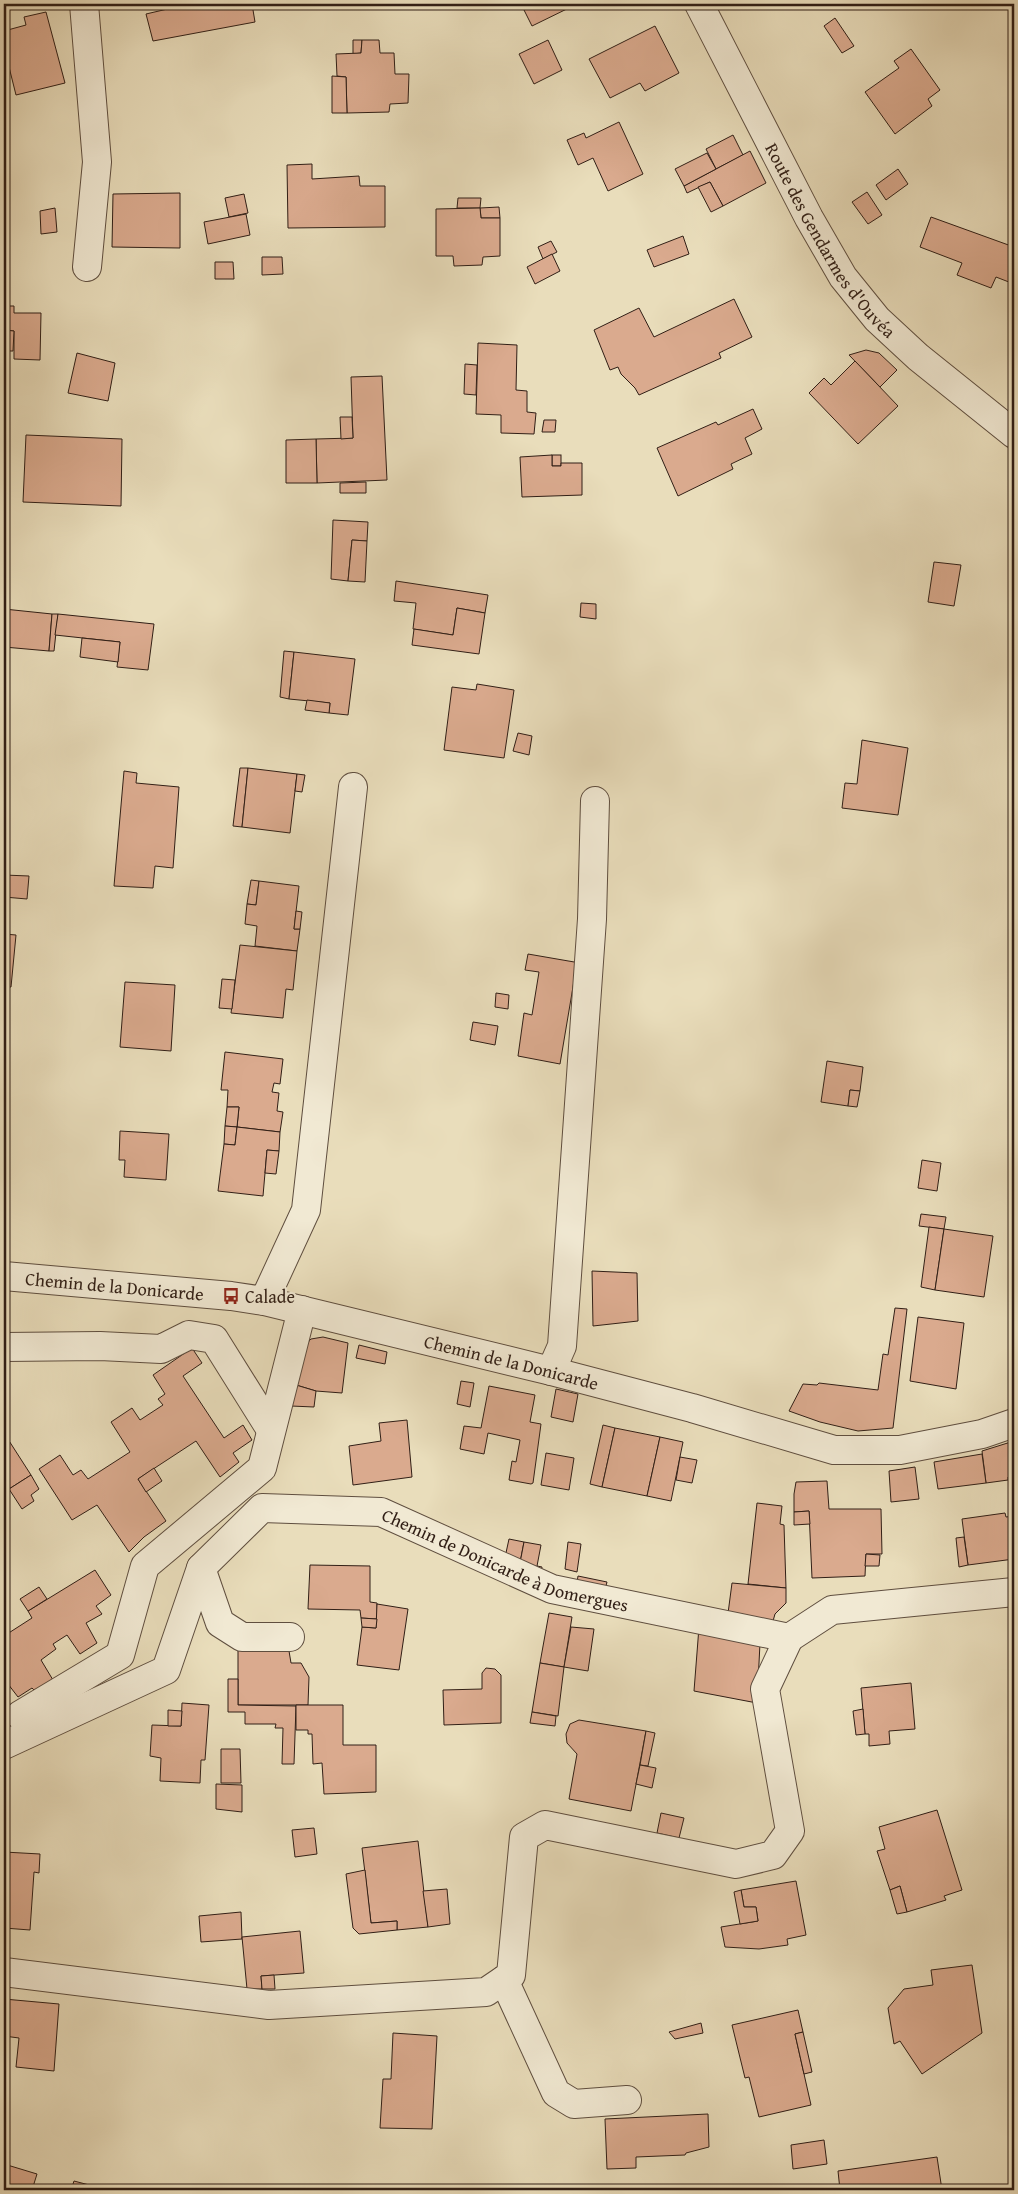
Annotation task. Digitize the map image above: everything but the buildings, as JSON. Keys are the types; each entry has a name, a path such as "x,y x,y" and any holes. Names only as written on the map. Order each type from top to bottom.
{"street":[{"path":"84,4 97,162 87,267"},
{"name":"Route des Gendarmes d'Ouvéa","path":"699,4 809,218 843,277 878,319 918,356 1014,434"},
{"path":"264,1301 306,1210 353,787"},
{"path":"551,1371 562,1346 592,919 595,801"},
{"name":"Chemin de la Donicarde","path":"4,1276 231,1296 264,1301 551,1371 692,1408 834,1450 900,1450 982,1434 1014,1423"},
{"path":"20,1714 120,1655 145,1566 262,1468 302,1310"},
{"path":"4,1347 100,1346 161,1349 189,1335 214,1339 271,1430"},
{"name":"Chemin de Donicarde à Domergues","path":"4,1745 166,1670 201,1568 262,1508 381,1512 552,1589 789,1638"},
{"path":"201,1568 220,1623 242,1637 290,1637"},
{"path":"4,1972 269,2005 486,1992 511,1975 524,1837 545,1825 736,1864 773,1855 790,1831 765,1689 789,1638 832,1610 1014,1592"},
{"path":"504,1980 556,2093 574,2104 627,2100"}],"place":[{"name":"Calade","path":"231,1296"}]}
